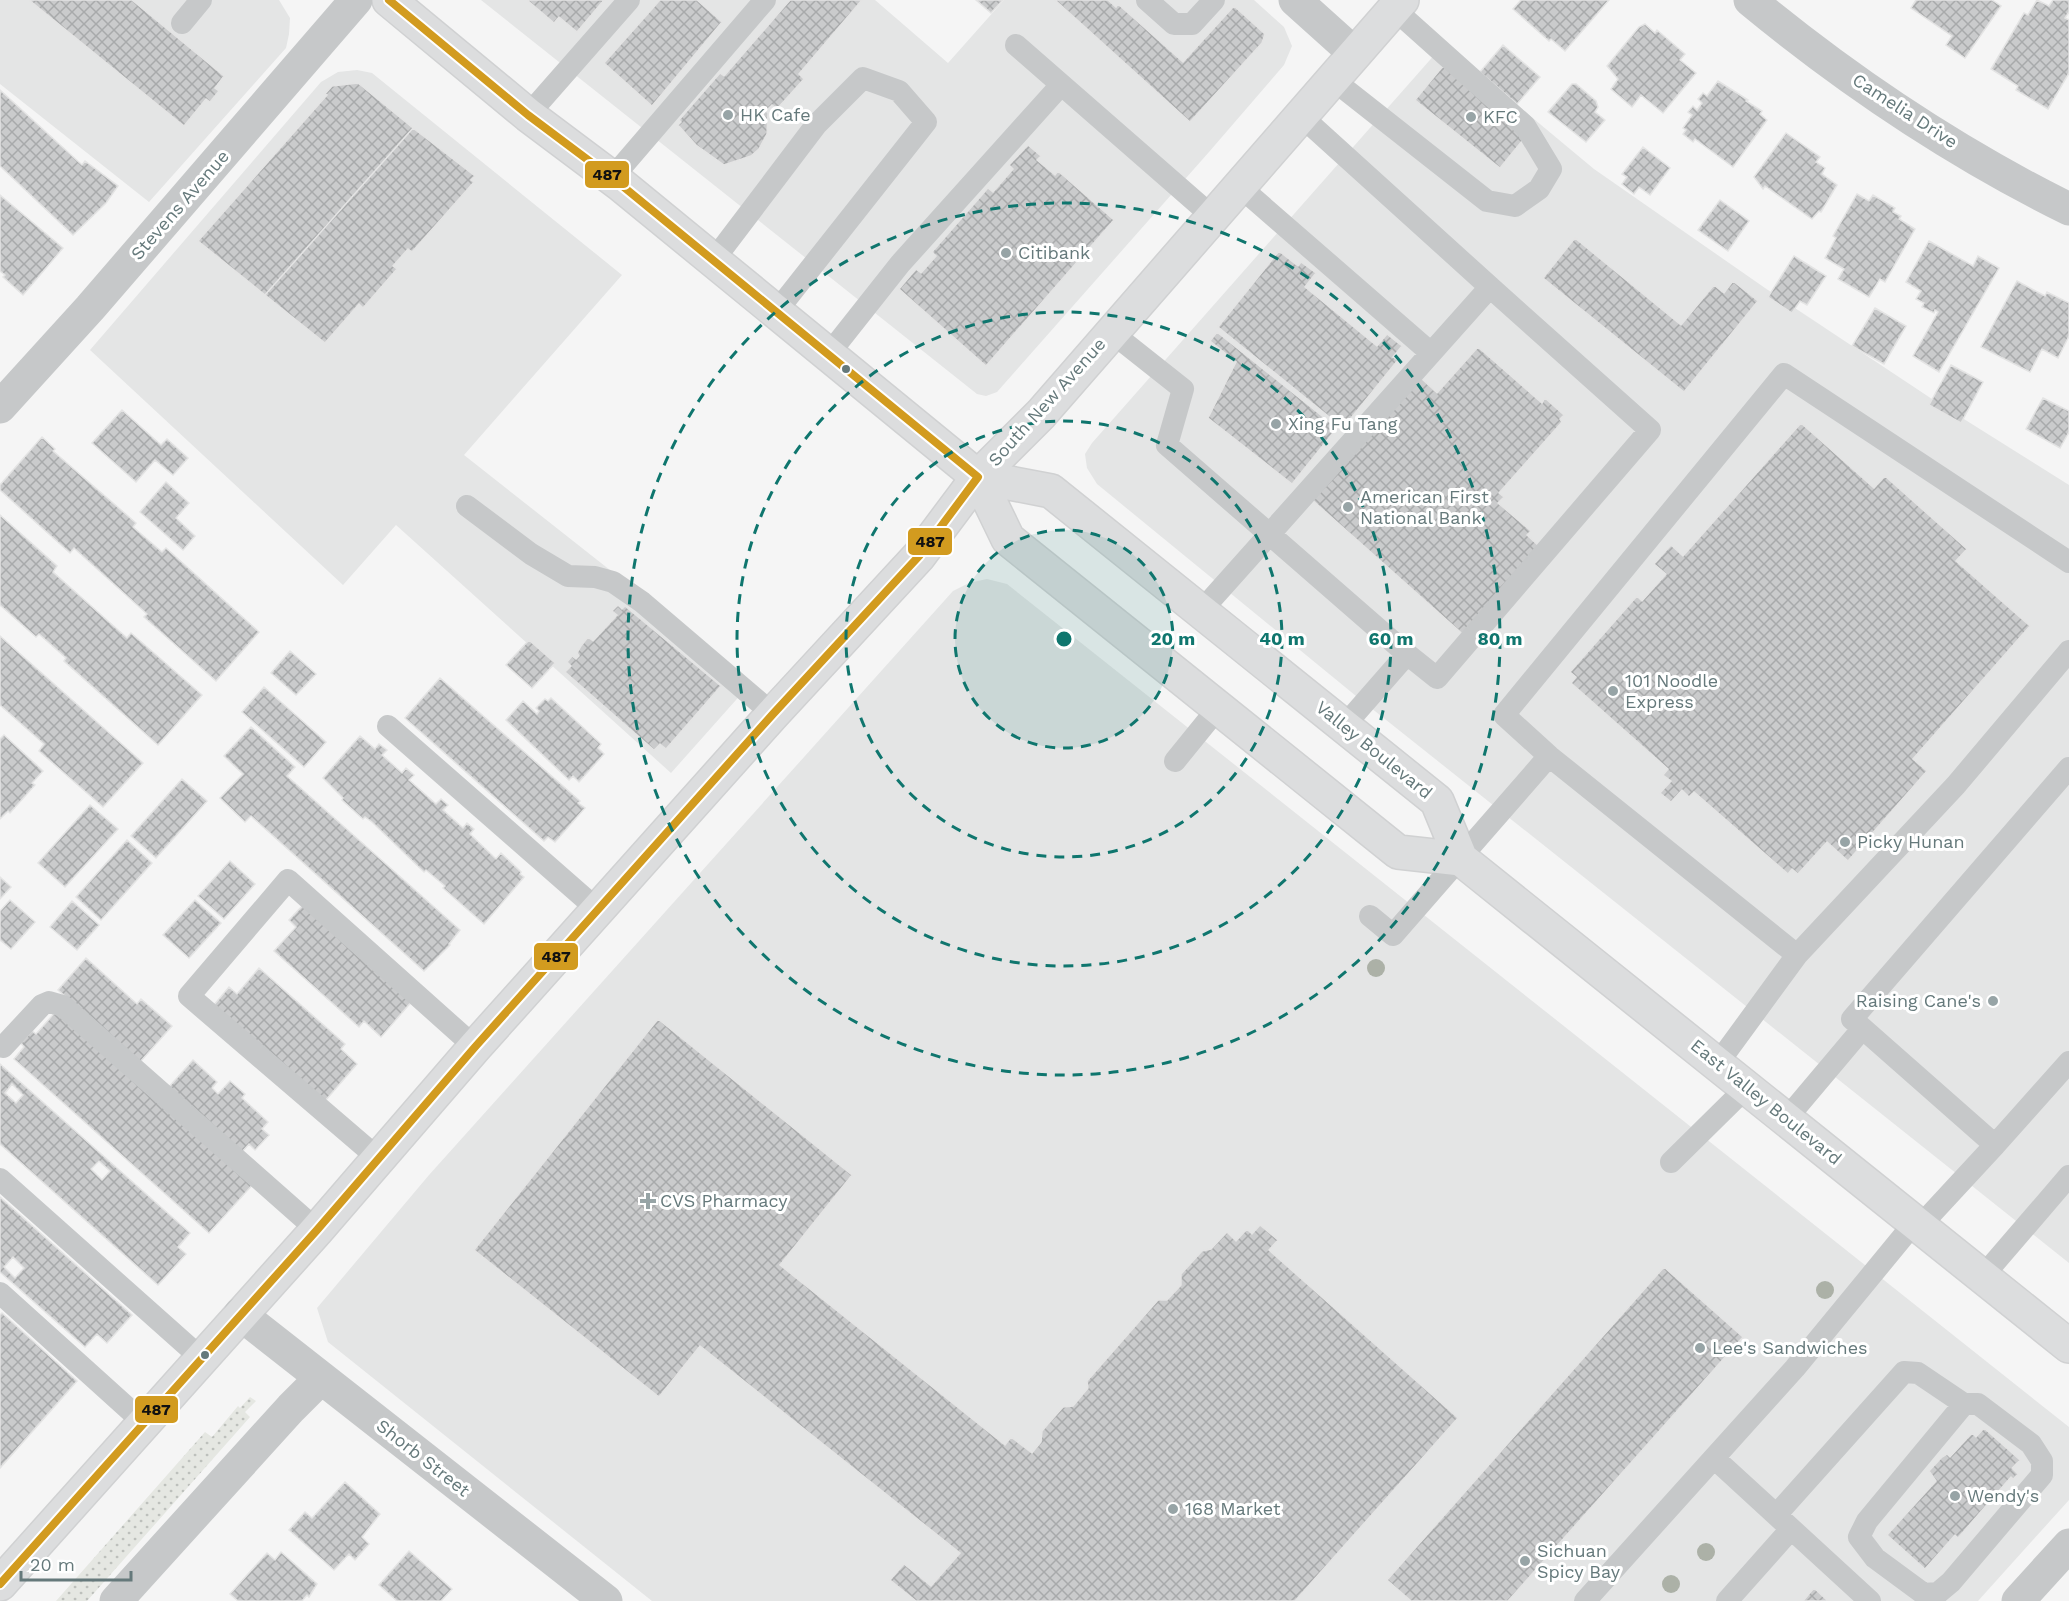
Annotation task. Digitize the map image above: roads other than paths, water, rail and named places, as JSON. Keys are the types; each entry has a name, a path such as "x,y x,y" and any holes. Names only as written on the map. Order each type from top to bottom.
{"main road":[{"path":"388,0 528,115 612,178 978,477 1008,539 1218,708 1398,852 1461,859"},
{"name":"South New Avenue","path":"0,1584 317,1230 475,1047 773,714 919,555 978,477 1041,414 1398,5"},
{"name":"Valley Boulevard","path":"978,477 1051,491 1437,801 1461,859"},
{"name":"East Valley Boulevard","path":"1461,859 1748,1086 2069,1346"}],"street":[{"name":"Stevens Avenue","path":"0,407 90,308 356,0"},
{"path":"1295,0 1354,53"},
{"name":"Camelia Drive","path":"1750,0 1782,26 1899,110 2030,190 2069,209"},
{"name":"Shorb Street","path":"240,1314 606,1601"},
{"path":"116,1601 321,1378"},
{"path":"2018,1601 2069,1545"}],"lane":[{"path":"182,23 201,0"},
{"path":"528,115 629,0"},
{"path":"612,178 765,0"},
{"path":"1147,0 1174,24 1192,24 1214,0"},
{"path":"1332,79 1487,201 1515,206 1539,189 1551,169 1525,126 1398,5"},
{"path":"1016,45 1060,86 1213,217"},
{"path":"713,261 816,125 863,78 899,91 926,122 776,312"},
{"path":"828,355 900,264 1060,86"},
{"path":"1111,332 1183,389 1167,445 1437,678 1650,430 1300,116"},
{"path":"1239,186 1431,353"},
{"path":"1202,611 1490,287"},
{"path":"1797,955 1549,756 1504,715 1784,374 2069,562"},
{"path":"467,506 531,554 568,576 595,577 614,582 642,602 773,714"},
{"path":"1718,1063 1797,955 1956,785 2069,651"},
{"path":"1344,726 1407,654"},
{"path":"1175,761 1218,708"},
{"path":"388,726 598,910"},
{"path":"1370,916 1392,935 1549,756"},
{"path":"1995,1145 1852,1019 2069,768"},
{"path":"2045,795 2069,788"},
{"path":"379,1159 189,996 288,880 475,1047"},
{"path":"3,1047 42,1005 49,1002 63,1006 317,1230"},
{"path":"1787,1118 1862,1029"},
{"path":"1585,1601 1795,1368 1918,1224 1995,1145 2069,1062"},
{"path":"1671,1162 1748,1086"},
{"path":"1983,1276 2069,1176"},
{"path":"0,1179 201,1358"},
{"path":"0,1293 143,1422"},
{"path":"1727,1601 1784,1521 1904,1372 1918,1373 1964,1404 1978,1404 2031,1444 2042,1461 2042,1474 1951,1582 1938,1593 1924,1594 1875,1558 1859,1537 1867,1521 1964,1404"},
{"path":"1714,1458 1870,1601"}],"place":[{"name":"HK Cafe","path":"728,115"},
{"name":"KFC","path":"1471,117"},
{"name":"Citibank","path":"1006,253"},
{"name":"Xing Fu Tang","path":"1276,424"},
{"name":"American First National Bank","path":"1348,507"},
{"name":"101 Noodle Express","path":"1613,691"},
{"name":"Picky Hunan","path":"1845,842"},
{"name":"Raising Cane's","path":"1993,1001"},
{"name":"CVS Pharmacy","path":"648,1201"},
{"name":"Lee's Sandwiches","path":"1700,1348"},
{"name":"Wendy's","path":"1955,1496"},
{"name":"168 Market","path":"1173,1509"},
{"name":"Sichuan Spicy Bay","path":"1525,1561"}]}
